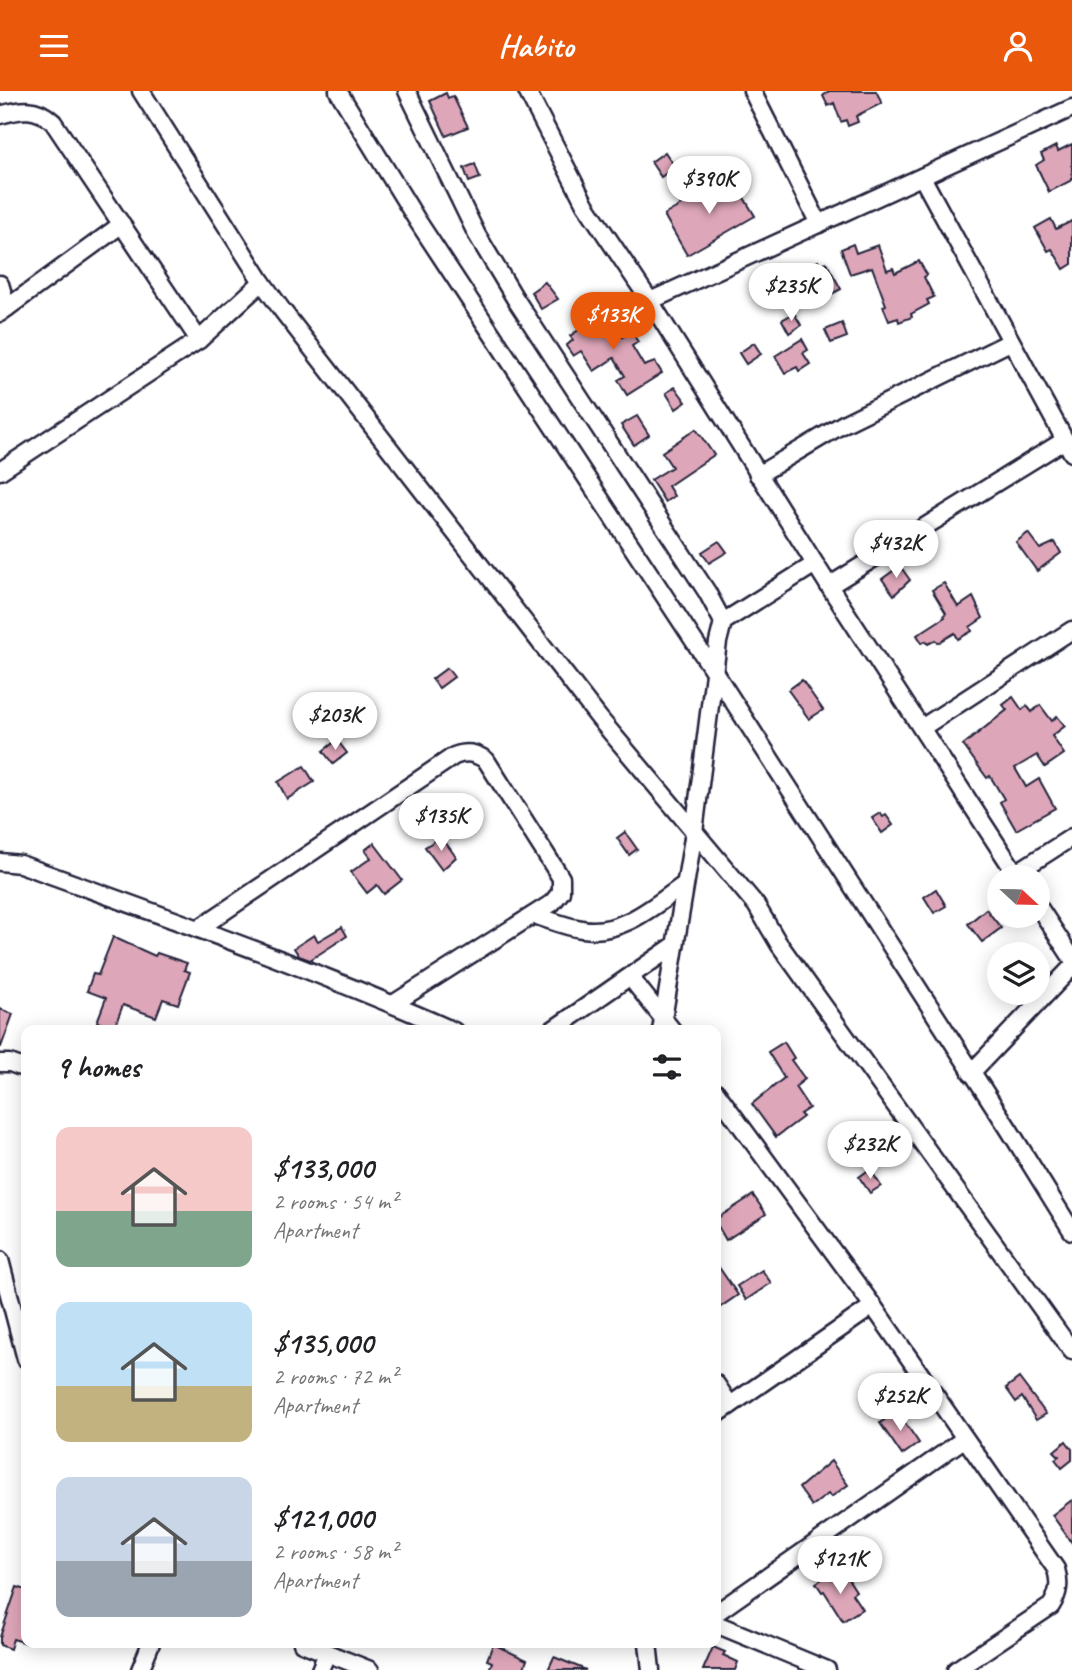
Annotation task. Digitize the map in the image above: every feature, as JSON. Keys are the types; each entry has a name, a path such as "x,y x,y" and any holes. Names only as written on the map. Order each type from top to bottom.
{"street":[{"path":"142,91 262,282 599,718 755,905 794,965 1072,1351"},
{"path":"338,91 417,220 715,673 1072,1231"},
{"path":"407,91 481,243 707,592 723,622 694,832 662,1024"},
{"path":"527,91 585,204 1011,865"},
{"path":"752,91 819,224"},
{"path":"649,301 1072,108"},
{"path":"0,115 28,109 45,115 53,122 199,340"},
{"path":"829,586 1068,446 922,177"},
{"path":"0,284 3,310 122,224"},
{"path":"0,471 199,340 262,282"},
{"path":"758,475 845,423 1010,342"},
{"path":"723,622 815,564"},
{"path":"923,727 1072,630"},
{"path":"198,929 454,756 471,753 486,760 561,878 561,892 558,898 534,915 393,1004"},
{"path":"1031,865 1072,837"},
{"path":"0,862 20,865 198,929 440,1025"},
{"path":"534,915 581,929 610,928 628,922 685,884"},
{"path":"1050,924 1072,958"},
{"path":"560,1025 675,945"},
{"path":"971,1073 1072,967"},
{"path":"630,977 662,1024"},
{"path":"0,1063 21,1067"},
{"path":"721,1099 873,1306 1056,1569 1059,1586 1051,1606 956,1670"},
{"path":"0,1260 21,1340"},
{"path":"721,1411 873,1306"},
{"path":"721,1392 730,1405"},
{"path":"721,1609 964,1439"},
{"path":"721,1626 827,1670"},
{"path":"140,1670 149,1648"},
{"path":"314,1648 370,1670"},
{"path":"649,1648 651,1670"},
{"path":"320,1670 327,1653"}],"building":[{"path":"829,91 876,91 882,103 856,116 858,122 848,126 846,120 841,122 834,103 828,106 823,96"},
{"path":"446,93 448,98 453,96 468,127 446,136 430,101"},
{"path":"1072,144 1072,180 1049,192 1036,165 1044,160 1041,154 1056,146 1058,151"},
{"path":"665,152 675,167 661,177 651,162"},
{"path":"475,164 480,178 469,182 464,168"},
{"path":"731,176 755,216 687,255 664,215"},
{"path":"1051,219 1056,229 1072,221 1072,264 1064,269 1052,249 1048,251 1035,228"},
{"path":"853,244 856,253 878,245 887,270 893,268 895,273 919,261 934,297 927,300 929,304 911,314 912,317 899,322 898,318 889,321 872,267 850,274 841,249"},
{"path":"818,261 820,265 826,262 841,289 828,296 822,286 816,290 804,268"},
{"path":"545,282 558,299 541,309 531,292"},
{"path":"605,312 622,337 631,331 638,342 632,346 644,366 655,362 662,373 627,395 618,380 625,376 614,358 594,371 581,351 573,356 566,346 573,340 570,336"},
{"path":"794,313 801,325 789,333 782,320"},
{"path":"842,323 847,337 831,343 825,330"},
{"path":"802,339 808,350 803,353 810,364 799,371 797,367 785,373 775,356"},
{"path":"754,343 761,354 746,364 739,353"},
{"path":"675,387 686,402 676,409 666,393"},
{"path":"637,416 649,435 634,445 621,425"},
{"path":"696,429 714,455 668,486 674,496 665,502 651,480 672,467 662,452"},
{"path":"1028,533 1040,549 1055,542 1061,553 1037,571 1016,542"},
{"path":"719,541 727,552 709,563 702,552"},
{"path":"900,566 910,580 894,595 882,579"},
{"path":"944,583 958,607 973,597 983,618 970,627 972,631 958,639 955,633 938,643 936,640 928,644 926,641 922,643 917,635 945,617 946,613 932,590"},
{"path":"447,668 454,677 439,688 432,679"},
{"path":"802,680 823,710 809,719 788,690"},
{"path":"1013,697 1022,710 1027,706 1032,712 1040,705 1052,721 1057,716 1065,726 1052,736 1064,754 1045,767 1037,755 1015,768 1026,787 1039,779 1055,808 1016,830 1000,802 1004,799 990,776 987,778 963,745 1007,710 1003,705"},
{"path":"337,740 347,753 333,764 323,751"},
{"path":"304,766 314,782 287,799 278,782"},
{"path":"880,813 883,817 886,815 893,825 882,833 872,818"},
{"path":"625,832 637,849 629,855 617,838"},
{"path":"443,839 456,857 442,870 425,847"},
{"path":"374,843 402,880 384,894 377,885 367,893 351,872 371,858 365,850"},
{"path":"936,889 946,906 934,913 924,897"},
{"path":"986,909 987,928 1001,928 982,942 968,924"},
{"path":"342,927 347,936 310,960 299,956 294,948 314,935 318,941"},
{"path":"113,937 155,956 157,953 187,963 184,970 190,972 178,1004 163,999 156,1017 123,1005 115,1025 97,1022 106,998 87,991 93,974 98,975"},
{"path":"0,1009 13,1014 1,1047 0,1047"},
{"path":"784,1042 794,1058 791,1060 805,1079 795,1087 809,1108 800,1114 803,1117 776,1137 752,1104 784,1078 768,1052"},
{"path":"870,1169 881,1186 870,1193 859,1177"},
{"path":"753,1195 766,1214 726,1240 721,1232 721,1216"},
{"path":"721,1270 738,1295 721,1307"},
{"path":"762,1270 771,1283 746,1300 737,1286"},
{"path":"1019,1378 1046,1414 1036,1420 1022,1397 1016,1402 1006,1388"},
{"path":"897,1411 919,1443 902,1455 880,1423"},
{"path":"1066,1441 1072,1449 1072,1460 1062,1468 1055,1459 1059,1456 1054,1451"},
{"path":"831,1461 848,1485 831,1497 828,1494 812,1506 799,1488"},
{"path":"1072,1500 1072,1543 1052,1515"},
{"path":"828,1575 831,1579 841,1576 843,1580 847,1577 856,1591 852,1594 862,1609 843,1621 816,1583"},
{"path":"17,1587 21,1588 21,1641 13,1639 10,1649 0,1645 0,1637"},
{"path":"492,1648 502,1648 527,1660 523,1670 489,1670 492,1662 487,1660"},
{"path":"713,1648 725,1652 723,1655 738,1662 735,1670 703,1670"},
{"path":"554,1657 586,1670 548,1670"}]}
